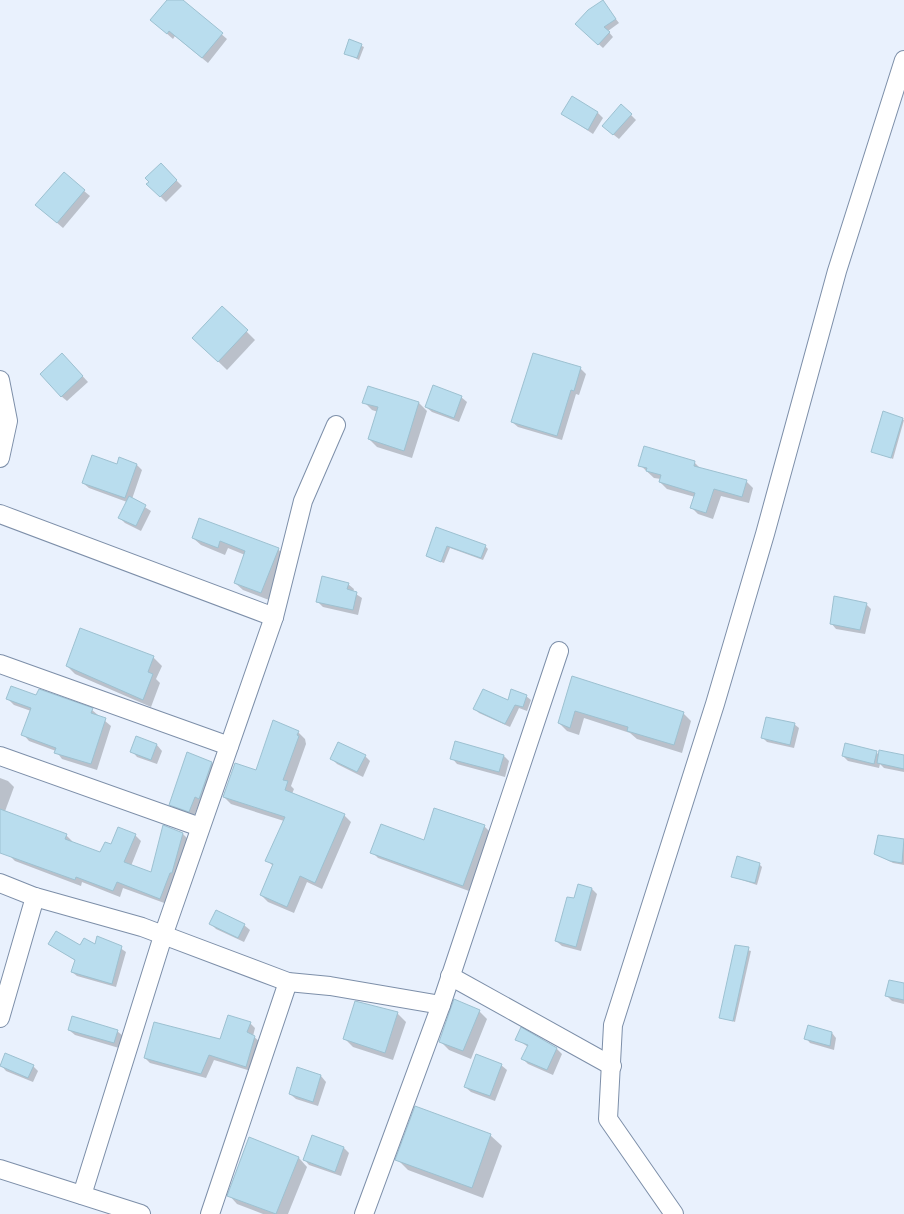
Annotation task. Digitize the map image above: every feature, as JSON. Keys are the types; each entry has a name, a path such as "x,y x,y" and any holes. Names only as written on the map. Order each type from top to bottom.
{"street":[{"path":"674,1214 608,1119 613,1026 718,694 765,534 838,271 904,60"},
{"path":"0,380 8,421 0,458"},
{"path":"82,1195 163,936 274,617 303,501 336,425"},
{"path":"0,514 274,617"},
{"path":"364,1214 440,1005 559,651"},
{"path":"0,664 228,746"},
{"path":"0,756 200,827"},
{"path":"0,883 36,897 142,927 288,982 330,986 440,1005"},
{"path":"0,1018 36,897"},
{"path":"450,976 612,1066"},
{"path":"210,1214 288,982"},
{"path":"0,1169 141,1214"}],"building":[{"path":"167,0 183,0 223,33 202,58 169,31 167,34 150,20"},
{"path":"603,0 616,19 604,27 610,32 598,45 575,24 588,10"},
{"path":"349,39 362,44 357,58 344,54"},
{"path":"572,96 598,112 588,130 561,114"},
{"path":"621,104 632,114 613,135 602,126"},
{"path":"161,163 177,180 160,197 146,184 149,182 145,178"},
{"path":"64,172 85,190 57,223 35,205"},
{"path":"222,306 248,330 218,362 192,338"},
{"path":"62,353 83,376 61,397 40,374"},
{"path":"533,353 581,367 574,391 571,390 557,436 511,422"},
{"path":"433,385 462,396 454,418 425,407"},
{"path":"368,386 419,402 404,451 368,439 378,407 362,403"},
{"path":"883,411 903,418 891,458 871,452"},
{"path":"644,446 695,461 694,466 747,480 742,497 714,489 706,513 690,508 695,493 659,482 661,475 646,471 647,468 638,466"},
{"path":"92,455 117,464 119,457 137,464 125,498 82,483"},
{"path":"129,496 146,505 136,526 118,518"},
{"path":"199,518 279,548 261,593 234,583 245,551 220,541 218,548 192,538"},
{"path":"436,527 486,545 481,558 447,546 441,562 426,556"},
{"path":"322,576 349,583 347,589 357,592 353,610 316,602"},
{"path":"834,596 867,603 860,630 830,624"},
{"path":"80,628 154,656 148,672 153,674 143,700 66,666"},
{"path":"572,676 684,712 674,745 627,731 628,727 575,711 570,728 558,723"},
{"path":"11,686 36,695 39,689 93,708 91,713 106,718 91,764 54,753 56,748 21,735 31,708 6,699"},
{"path":"483,689 508,700 511,689 527,695 523,707 515,705 505,724 473,709"},
{"path":"766,717 795,723 790,745 761,738"},
{"path":"273,720 299,731 297,735 299,736 283,780 288,781 285,790 345,814 315,883 300,876 287,907 260,895 273,864 265,861 285,817 223,797 235,763 256,770"},
{"path":"136,736 157,744 151,760 130,752"},
{"path":"455,741 504,755 499,772 450,759"},
{"path":"338,742 366,755 357,772 330,759"},
{"path":"845,743 877,751 874,764 842,756"},
{"path":"879,750 904,755 904,769 877,763"},
{"path":"187,752 212,762 199,799 195,797 189,812 169,805"},
{"path":"434,808 485,825 463,886 370,853 381,824 424,840"},
{"path":"0,809 67,834 65,839 100,852 105,842 111,844 118,827 136,834 124,862 151,872 163,825 183,833 172,873 170,873 160,899 117,882 113,891 76,877 75,880 0,853"},
{"path":"878,835 904,839 902,863 890,861 874,854"},
{"path":"737,856 760,863 755,883 731,877"},
{"path":"578,884 592,888 576,947 555,941 567,897 574,898"},
{"path":"216,910 245,924 238,938 209,924"},
{"path":"56,931 80,945 84,938 95,944 97,936 122,946 112,984 71,972 75,960 48,944"},
{"path":"735,945 749,947 733,1021 719,1018"},
{"path":"889,980 904,983 904,1000 885,996"},
{"path":"454,999 480,1010 463,1051 439,1042"},
{"path":"355,1001 398,1012 385,1053 343,1039"},
{"path":"228,1015 251,1022 247,1032 255,1036 246,1067 209,1055 201,1074 144,1058 154,1022 220,1039"},
{"path":"72,1016 118,1030 114,1043 68,1030"},
{"path":"808,1025 832,1032 830,1046 804,1039"},
{"path":"521,1027 557,1048 547,1070 521,1059 528,1045 515,1040"},
{"path":"5,1053 34,1065 28,1078 0,1066"},
{"path":"476,1054 502,1064 490,1096 464,1087"},
{"path":"297,1067 321,1075 313,1102 289,1094"},
{"path":"415,1106 491,1134 472,1188 395,1160"},
{"path":"312,1135 344,1147 335,1172 303,1160"},
{"path":"249,1137 299,1157 276,1214 227,1196"}]}
